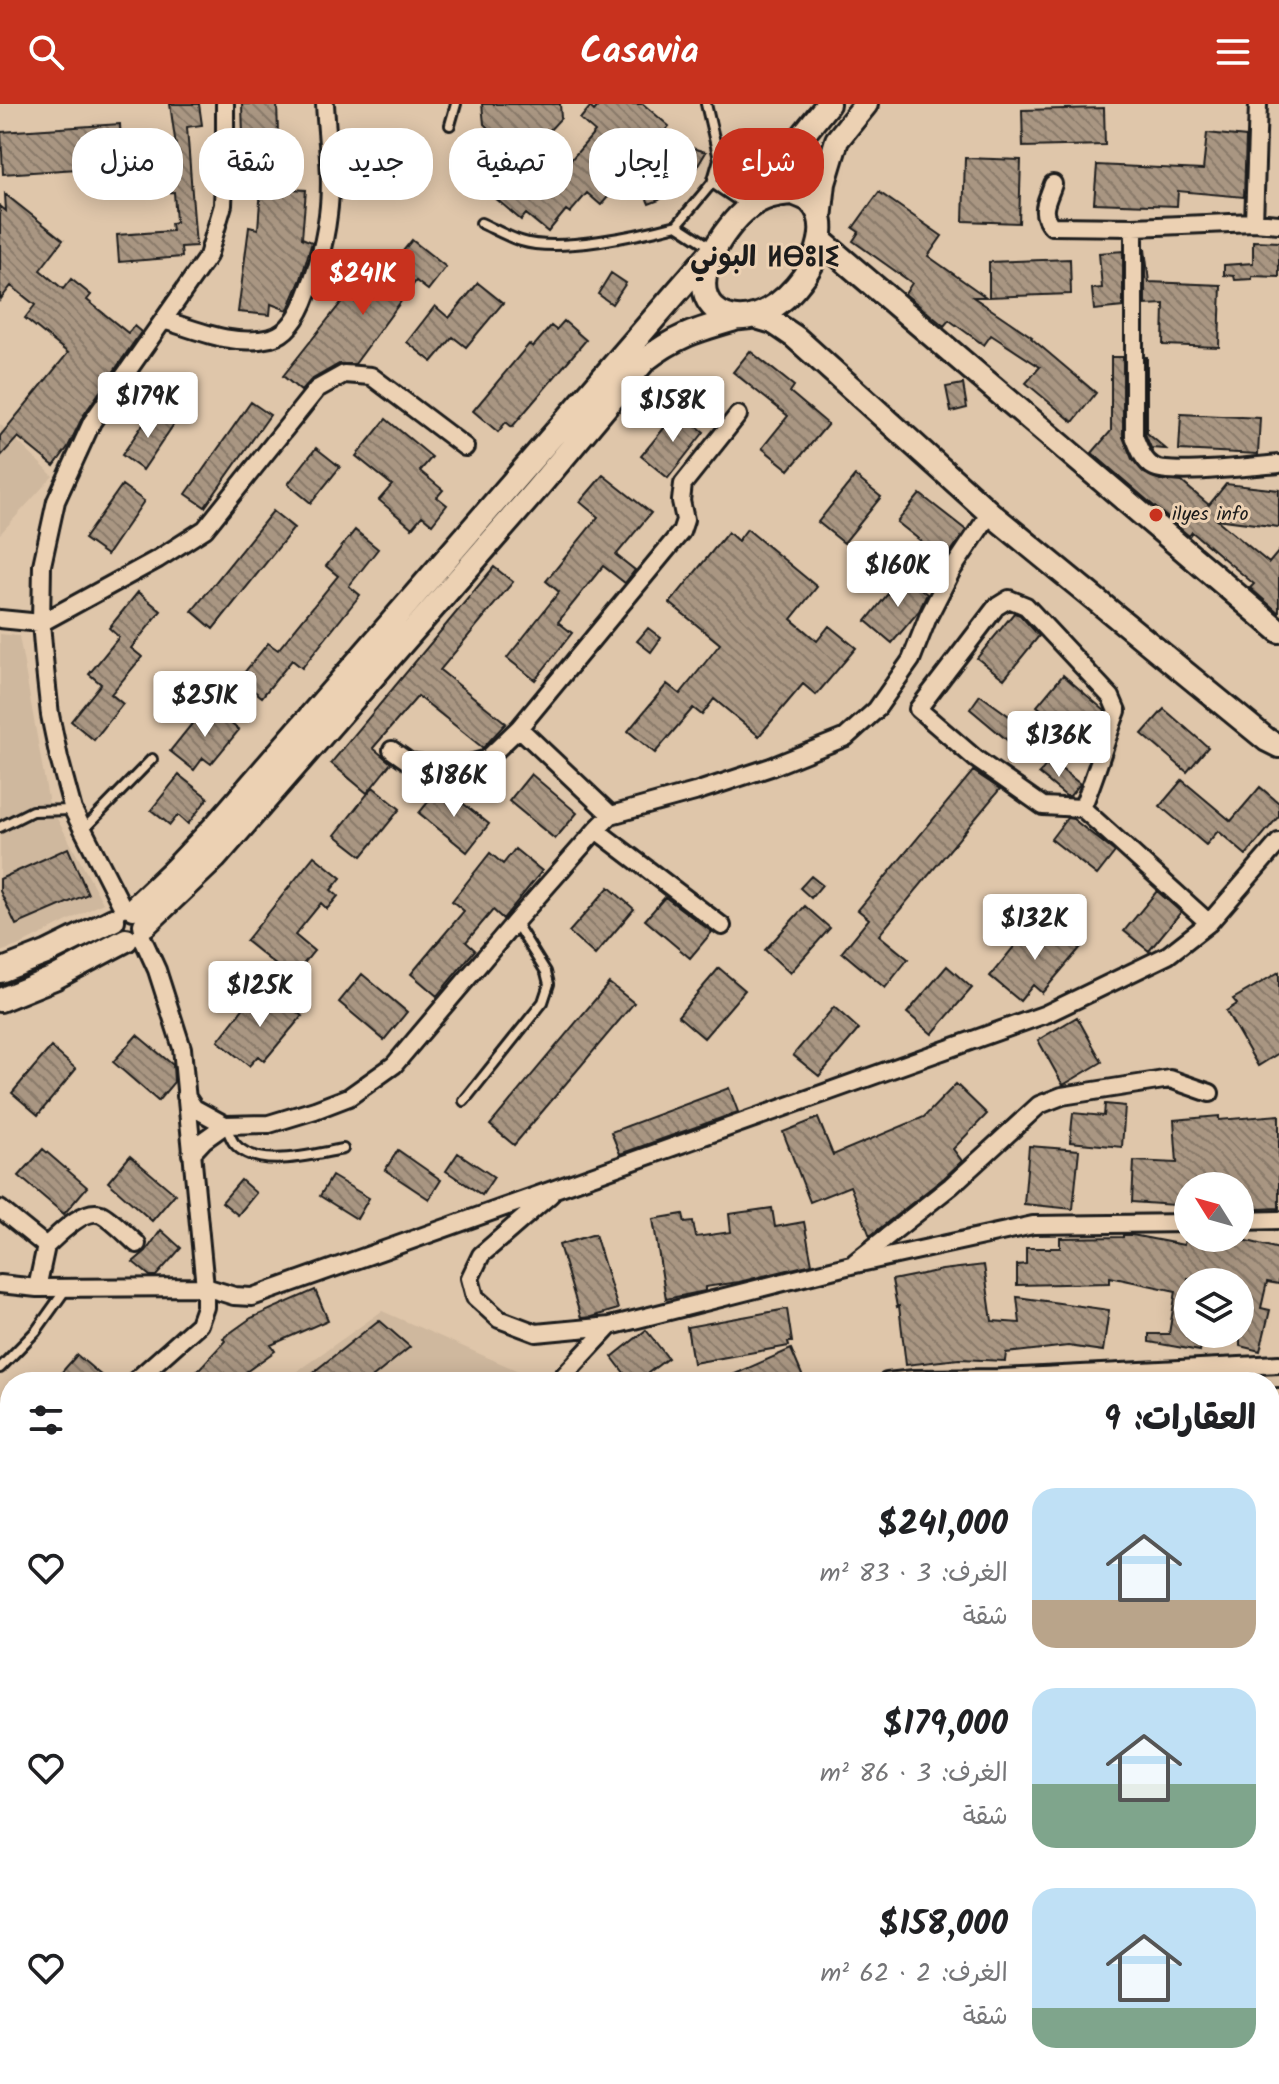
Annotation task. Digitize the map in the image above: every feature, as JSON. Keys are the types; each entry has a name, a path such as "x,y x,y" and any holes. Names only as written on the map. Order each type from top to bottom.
{"main road":[{"path":"0,971 130,923 714,249 728,227 749,207 828,104"},
{"path":"0,1000 64,973 215,858 645,360 665,344 688,333 743,318 778,304 796,288 811,266 820,229 824,183 837,140 866,104"},
{"path":"749,207 770,195 793,193 810,201 820,229 1279,631"},
{"path":"714,249 704,289 709,304 720,314 773,322 795,337 990,513 1267,740 1279,746"}],"street":[{"path":"145,1372 199,1324 205,1307 182,1048 157,970 73,810 50,715 41,623 42,565 56,501 92,422 208,256 223,205 225,104"},
{"path":"164,320 232,341 273,338 291,325 303,307 320,261 328,213 330,176 325,104"},
{"path":"1254,222 1258,104"},
{"path":"1053,184 1044,213 1052,226 1279,224"},
{"path":"1134,227 1134,436 1142,456 1155,468 1174,471 1279,464"},
{"path":"0,619 41,623 158,559 205,529 317,389 344,374 371,376 465,447"},
{"path":"392,750 409,762 436,766 466,765 487,759 519,728 681,532 685,520 681,501 683,484 738,415"},
{"path":"186,1096 194,1108 225,1125 269,1124 349,1097 394,1065 611,815 771,767 846,737 876,710 911,660 952,570 990,513"},
{"path":"1082,808 1117,711 1111,697 1026,606 1009,599 996,607 918,709 976,759 1043,806 1082,808 1209,923"},
{"path":"519,728 611,815"},
{"path":"596,830 722,926"},
{"path":"0,1284 37,1288 205,1287 234,1296 252,1297 1046,1014 1168,955 1209,923 1279,842"},
{"path":"851,1265 951,1186 1039,1105 1062,1096 1170,1079 1210,1093"},
{"path":"191,1154 225,1125"},
{"path":"561,1187 481,1255 470,1278 475,1297 499,1319 536,1333 610,1326 851,1265 1033,1225 1174,1223"},
{"path":"0,1209 46,1246"},
{"path":"37,1288 46,1246 90,1213 102,1214 137,1244"},
{"path":"1254,1221 1279,1220"},
{"path":"567,1372 610,1326"},
{"path":"1120,1372 1279,1364"}],"lane":[{"path":"450,125 456,104"},
{"path":"481,223 522,242 554,246 628,236 677,225 712,183 719,159 706,104"},
{"path":"712,183 749,207"},
{"path":"677,225 714,249"},
{"path":"83,830 152,759"},
{"path":"0,827 32,811 73,810"},
{"path":"464,1101 543,1002 549,984 546,972 515,922"},
{"path":"225,1125 234,1143 247,1154 277,1160 343,1149"},
{"path":"0,1368 36,1331 67,1288"}],"shaded area":[{"path":"0,424 53,476 0,534"},
{"path":"0,634 19,636 49,804 103,903 0,952"},
{"path":"382,1311 521,1372 296,1372"}],"building":[{"path":"170,104 199,104 202,125 187,127 196,246 181,247 182,257 119,262 117,235 172,231 171,223 176,222 175,200 183,200 183,128 173,128"},
{"path":"242,104 277,104 278,128 243,128"},
{"path":"482,104 560,104 561,118 552,128 488,128 484,124"},
{"path":"600,104 643,104 669,126 590,128 580,119 590,107 594,111"},
{"path":"1104,108 1105,145 1023,147 1022,110"},
{"path":"120,124 120,128 72,128 72,169 3,174 1,132"},
{"path":"1207,133 1246,137 1244,197 1178,191 1177,206 1094,203 1097,165 1203,170"},
{"path":"589,139 589,195 587,193 570,213 566,210 548,232 526,214 521,220 497,200 573,200 573,157"},
{"path":"697,149 706,152 697,167"},
{"path":"965,158 1021,160 1019,223 963,221"},
{"path":"306,190 302,238 312,242 289,307 287,310 271,304 270,315 238,312 249,227 258,229 260,200 304,200"},
{"path":"879,192 942,236 928,256 986,297 973,297 1032,337 1096,393 1073,422 1026,383 1040,367 991,335 984,345 949,320 944,326 905,294 912,283 853,241 859,232 853,228"},
{"path":"5,194 63,240 40,270 63,289 71,279 91,295 87,300 128,333 134,326 141,332 83,416 68,447 54,466 18,437 0,457 0,436 68,353 25,318 35,305 11,286 0,300 0,206 6,211"},
{"path":"412,240 446,267 428,290 416,281 355,364 339,364 311,380 301,391 283,376 348,294 360,304"},
{"path":"1253,241 1279,242 1279,277 1252,276 1252,279 1235,280 1234,276 1224,275 1224,265 1253,263"},
{"path":"1145,249 1149,282 1221,285 1219,347 1163,345 1164,304 1145,305"},
{"path":"1123,251 1123,307 1094,310 1092,289 1102,288 1099,253"},
{"path":"1070,259 1071,294 989,297 989,262"},
{"path":"611,273 626,283 612,304 598,294"},
{"path":"478,283 503,303 466,347 453,337 432,362 407,342 435,306 449,318"},
{"path":"564,321 586,340 512,427 506,422 498,432 473,411 529,344 533,347 551,326 556,330"},
{"path":"750,351 794,386 790,392 828,424 789,470 762,448 788,416 733,372"},
{"path":"1111,357 1123,357 1123,437 1132,459 1144,473 1160,480 1182,482 1209,505 1226,484 1279,490 1279,527 1216,519 1269,563 1279,551 1279,613 1250,588 1254,584 1192,532 1189,536 1092,453 1111,431"},
{"path":"1145,357 1147,433 1166,449 1151,448 1145,434"},
{"path":"963,384 967,408 951,412 946,387"},
{"path":"251,402 270,415 205,507 186,494"},
{"path":"153,410 174,424 143,470 122,455"},
{"path":"678,411 704,432 668,478 641,456"},
{"path":"1181,414 1260,418 1258,454 1179,450"},
{"path":"386,419 432,457 420,471 443,490 437,497 447,505 432,524 422,516 412,528 379,500 392,485 356,456"},
{"path":"316,448 340,467 311,503 288,484"},
{"path":"603,475 651,513 616,555 635,570 625,583 603,566 558,622 572,633 535,680 507,658 559,592 546,581 598,517 580,502"},
{"path":"855,476 881,497 844,543 818,522"},
{"path":"122,485 144,501 107,555 84,539"},
{"path":"920,494 966,530 945,560 897,522"},
{"path":"273,511 294,528 213,629 192,611"},
{"path":"747,529 817,587 791,619 817,641 829,626 856,648 816,695 803,684 759,736 714,699 702,715 693,708 655,753 628,731 667,684 680,694 720,644 670,603 728,532 738,541"},
{"path":"355,530 378,549 349,586 360,595 302,668 292,660 262,697 239,679 268,643 278,650 338,576 326,566"},
{"path":"494,567 513,582 440,670 506,723 483,748 418,696 373,748 391,763 367,793 331,763"},
{"path":"903,575 927,594 919,611 892,643 866,621"},
{"path":"138,592 161,611 131,648 142,657 111,694 123,704 94,740 71,721 101,684 89,674 119,637 109,628"},
{"path":"1014,613 1020,615 1039,636 1004,679 977,658"},
{"path":"648,628 661,638 651,652 637,641"},
{"path":"1063,675 1105,711 1102,720 1086,739 1059,716 1055,721 1037,706"},
{"path":"980,695 1040,738 1026,756 970,709"},
{"path":"207,705 239,730 211,764 203,758 194,770 170,751"},
{"path":"1164,709 1208,747 1187,772 1142,734"},
{"path":"1050,760 1080,784 1070,796 1039,774"},
{"path":"973,771 1000,789 879,935 908,959 885,988 842,952 869,919 858,910"},
{"path":"531,774 577,813 555,839 509,801"},
{"path":"179,775 208,798 188,824 178,815 170,825 151,810"},
{"path":"1182,780 1231,821 1260,787 1279,803 1279,816 1246,855 1218,831 1206,845 1160,806"},
{"path":"441,786 489,824 467,852 419,813"},
{"path":"373,787 400,809 362,856 335,835"},
{"path":"1067,818 1073,819 1115,852 1097,875 1051,839"},
{"path":"68,848 88,894 16,925 0,891 0,879"},
{"path":"515,849 542,871 503,919 493,910 466,942 475,950 437,996 411,974 464,911 452,901 490,853 503,864"},
{"path":"314,856 341,878 331,890 338,896 327,909 321,903 295,935 314,951 292,978 246,941"},
{"path":"811,876 822,885 811,898 800,888"},
{"path":"609,887 634,909 595,955 569,932"},
{"path":"1157,891 1181,912 1149,951 1124,931"},
{"path":"665,897 712,932 690,958 645,920"},
{"path":"805,906 830,928 790,973 765,950"},
{"path":"1055,925 1081,947 1042,993 1033,985 1020,1001 990,976 1030,927 1044,938"},
{"path":"947,966 972,988 932,1034 907,1013"},
{"path":"719,968 745,990 704,1038 678,1016"},
{"path":"1279,972 1279,1053 1258,1066 1226,1011 1237,1004 1233,999"},
{"path":"362,974 407,1012 384,1040 339,1002"},
{"path":"609,983 634,1003 514,1145 490,1125"},
{"path":"275,993 302,1016 264,1061 258,1056 249,1066 218,1041 252,997 264,1007"},
{"path":"834,1007 859,1029 819,1076 793,1055"},
{"path":"1077,1017 1102,1062 1063,1085 1038,1040"},
{"path":"137,1035 173,1065 174,1082 158,1101 113,1062"},
{"path":"51,1047 76,1069 38,1115 12,1093"},
{"path":"956,1084 987,1114 953,1149 962,1161 944,1178 870,1236 850,1186 810,1202 783,1132 818,1118 833,1155 924,1117"},
{"path":"729,1088 738,1112 620,1154 611,1132"},
{"path":"1105,1104 1125,1106 1122,1147 1070,1142 1073,1113 1104,1116"},
{"path":"1279,1115 1279,1208 1254,1209 1254,1172 1174,1172 1174,1205 1132,1202 1134,1161 1177,1163 1174,1120 1219,1116 1219,1120"},
{"path":"1029,1146 1079,1150 1073,1209 1024,1204"},
{"path":"43,1149 87,1187 64,1214 19,1176"},
{"path":"398,1150 441,1180 429,1199 385,1170"},
{"path":"458,1153 494,1177 482,1195 446,1171"},
{"path":"130,1156 175,1194 152,1221 108,1182"},
{"path":"332,1176 369,1198 357,1219 320,1196"},
{"path":"241,1180 256,1193 238,1215 222,1202"},
{"path":"772,1208 775,1227 804,1222 812,1264 705,1287 705,1291 666,1299 653,1219 683,1214 685,1223 693,1222 696,1237 731,1232 729,1214"},
{"path":"161,1230 181,1248 156,1276 150,1276 133,1262 146,1251"},
{"path":"595,1234 618,1309 581,1318 559,1245"},
{"path":"1132,1235 1174,1243 1174,1252 1254,1252 1254,1243 1279,1249 1279,1284 1267,1282 1261,1308 1270,1310 1260,1351 1248,1348 1254,1348 1254,1268 1174,1268 1174,1291 1110,1277 1110,1283 1017,1285 1017,1265 1026,1264 1026,1248 1060,1248 1060,1238"},
{"path":"984,1265 992,1321 1020,1323 1017,1297 1109,1310 1103,1351 1068,1346 1006,1353 1005,1361 959,1359 906,1365 899,1306 892,1280"},
{"path":"315,1290 328,1320 271,1345 275,1351 246,1372 196,1372 225,1341 223,1338 251,1318"},
{"path":"1174,1303 1174,1346 1149,1342 1149,1334 1169,1334"},
{"path":"787,1309 792,1342 788,1342 789,1346 693,1363 687,1327"},
{"path":"379,1320 410,1347 379,1372 314,1372"},
{"path":"646,1330 668,1358 649,1372 623,1372 612,1357"},
{"path":"791,1349 801,1372 739,1372"},
{"path":"77,1355 97,1372 62,1372"}],"place":[{"name":"ilyes info","path":"1156,515"}],"district":[{"name":"البوني ⵍⴱⵓⵏⵉ","path":"765,258"}]}
